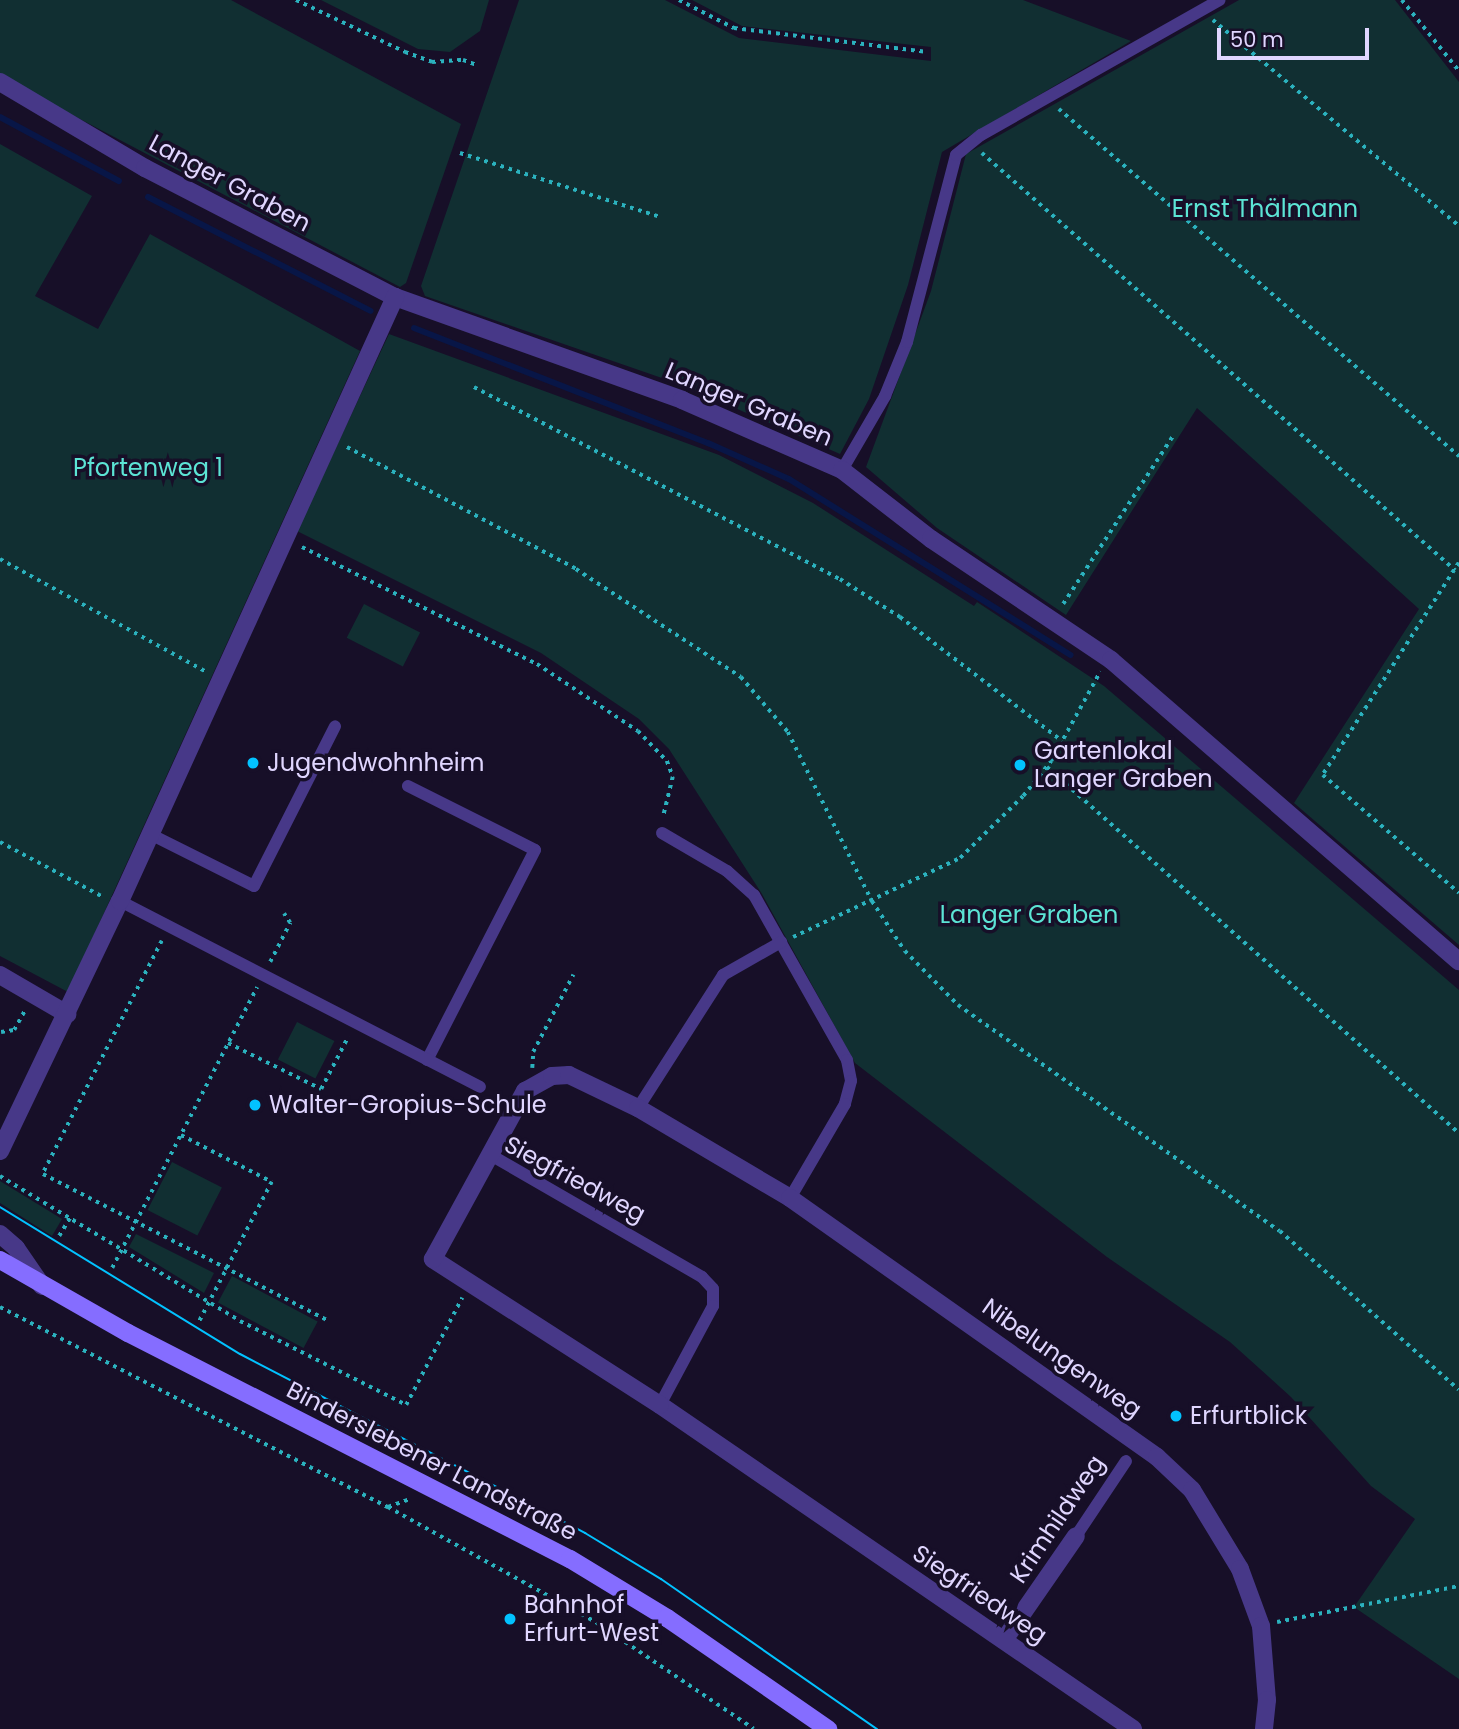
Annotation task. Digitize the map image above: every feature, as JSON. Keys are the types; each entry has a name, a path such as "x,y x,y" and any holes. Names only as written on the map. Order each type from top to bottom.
{"main road":[{"name":"Binderslebener Landstraße","path":"0,1260 42,1286 435,1489 621,1589 828,1729"}],"street":[{"name":"Langer Graben","path":"0,82 145,168 395,297 682,400 842,470 931,539 1111,660 1459,961"},
{"path":"0,1151 119,903 395,297"},
{"path":"0,975 67,1014"},
{"name":"Nibelungenweg","path":"536,1083 552,1076 585,1079 790,1198 1157,1457 1192,1490 1231,1549 1261,1626 1266,1690 1264,1729"},
{"path":"489,1154 519,1098 536,1083"},
{"name":"Siegfriedweg","path":"489,1154 433,1259 660,1405 1133,1729"},
{"path":"0,1234 16,1248 42,1286"},
{"name":"Krimhildweg","path":"1004,1640 1076,1536"}],"lane":[{"path":"842,470 885,396 907,342 926,283 956,155 970,142 1220,0"},
{"path":"150,834 254,886 335,726"},
{"path":"408,786 535,850 427,1060"},
{"path":"662,833 727,871 754,895 847,1060 851,1081 845,1104 790,1198"},
{"path":"119,903 480,1087"},
{"path":"638,1108 723,975 781,942"},
{"name":"Siegfriedweg","path":"489,1154 702,1277 713,1289 713,1306 660,1405"},
{"name":"Krimhildweg","path":"1076,1536 1126,1461"}],"path":[{"path":"296,0 405,52 432,61 463,61 477,65"},
{"path":"679,0 734,29 926,52"},
{"path":"1402,0 1459,71"},
{"path":"1201,10 1459,226"},
{"path":"1047,98 1459,456"},
{"path":"970,142 1455,570"},
{"path":"460,153 660,217"},
{"path":"474,387 840,579 911,625 1062,741"},
{"path":"1052,621 1173,436"},
{"path":"330,438 576,569 741,677 788,732 872,901 905,951 958,1005 1280,1231 1459,1391"},
{"path":"284,538 537,664 638,731 667,761 673,777 663,806 662,833"},
{"path":"0,559 220,680"},
{"path":"1459,563 1323,775 1459,893"},
{"path":"781,942 960,858 1023,796 1046,767 1093,681 1111,660"},
{"path":"1046,767 1459,1133"},
{"path":"0,842 119,903"},
{"path":"112,1268 290,923 284,914"},
{"path":"170,927 43,1174 329,1321"},
{"path":"536,1083 533,1052 573,975"},
{"path":"1,1032 14,1030 32,996"},
{"path":"228,1043 321,1089 355,1023"},
{"path":"181,1135 272,1182 199,1322"},
{"path":"0,1175 209,1303 406,1405 470,1283"},
{"path":"59,1236 70,1218"},
{"path":"0,1307 388,1507 597,1623 754,1729"},
{"path":"388,1507 435,1489"},
{"path":"1261,1626 1459,1586"}],"green space":[{"path":"0,0 231,0 461,124 406,283 400,287 0,77"},
{"path":"321,0 489,0 480,31 450,52 418,49"},
{"path":"519,0 665,0 739,38 931,61 931,47 742,26 692,0 1023,0 1131,41 942,152 908,285 869,399 840,454 685,386 425,296 421,286"},
{"name":"Ernst Thälmann","path":"1239,0 1395,0 1459,82 1459,945 1294,803 1419,609 1197,408 1066,615 937,528 866,467 931,291 966,154"},
{"name":"Pfortenweg 1","path":"0,144 92,196 35,296 98,329 150,234 360,351 68,992 0,956"},
{"name":"Langer Graben","path":"389,334 719,455 813,503 974,606 977,602 1104,686 1459,990 1459,1679 1354,1607 1415,1519 1371,1486 1291,1397 1230,1342 1107,1257 855,1063 762,894 669,749 639,719 541,653 297,531"},
{"path":"364,604 420,633 403,666 347,638"},
{"path":"297,1022 334,1041 315,1078 278,1059"},
{"path":"172,1162 222,1187 197,1236 147,1210"},
{"path":"0,1181 62,1219 52,1236 0,1203"},
{"path":"136,1234 214,1273 204,1293 129,1247"},
{"path":"232,1276 318,1322 304,1348 218,1302"}],"waterway":[{"path":"0,117 119,181"},
{"path":"148,197 371,311"},
{"path":"414,328 708,443 789,479 1071,655"}],"tram line":[{"path":"0,1207 240,1354 585,1533 661,1579 877,1729"}],"place":[{"name":"Jugendwohnheim","path":"253,763"},
{"name":"Gartenlokal Langer Graben","path":"1020,765"},
{"name":"Walter-Gropius-Schule","path":"255,1105"},
{"name":"Erfurtblick","path":"1176,1416"},
{"name":"Bahnhof Erfurt-West","path":"510,1619"}]}
